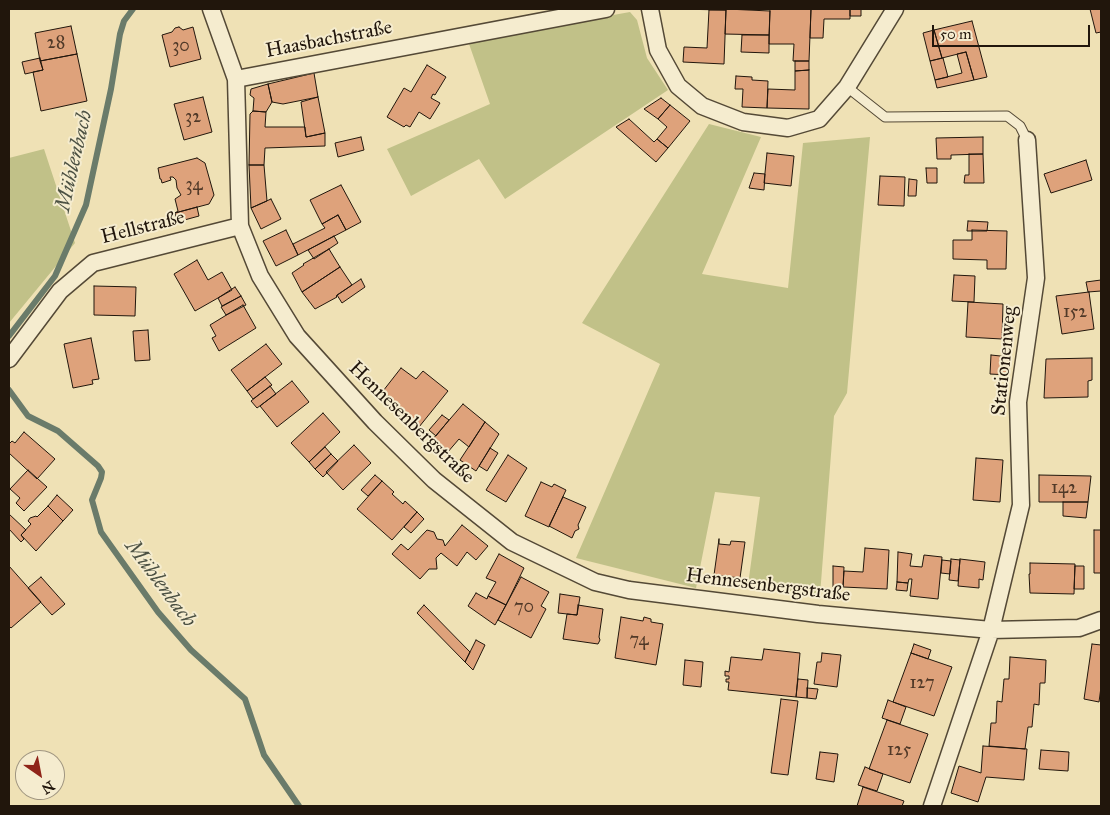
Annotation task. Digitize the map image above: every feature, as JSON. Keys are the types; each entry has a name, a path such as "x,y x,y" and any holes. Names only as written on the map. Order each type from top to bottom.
{"street":[{"name":"Hennesenbergstraße","path":"211,9 236,79 240,226 260,276 297,336 375,422 434,480 512,542 595,582 629,590 827,615 991,630 1079,628 1101,620"},
{"name":"Haasbachstraße","path":"236,79 606,9"},
{"path":"650,9 658,50 678,86 702,106 743,122 788,128 819,119 847,87 895,9"},
{"name":"Stationenweg","path":"932,806 991,630 1021,505 1018,402 1036,278 1027,140"},
{"name":"Hellstraße","path":"9,359 60,291 93,263 240,226"}],"lane":[{"name":"Stationenweg","path":"847,87 885,117 1006,116 1020,126 1027,140"}],"green space":[{"path":"630,12 637,20 647,58 668,90 505,199 479,159 411,196 387,149 490,104 468,41"},
{"path":"709,124 761,137 702,274 788,288 803,143 870,137 847,393 834,416 820,595 748,585 760,497 715,492 696,588 576,558 660,364 582,323"},
{"path":"44,149 75,243 9,323 9,158"}],"building":[{"path":"673,9 726,9 726,10"},
{"path":"726,9 770,11 769,35 725,34"},
{"path":"770,9 811,9 809,61 793,61 794,44 769,44"},
{"path":"811,9 850,9 850,19 824,19 823,38 810,38"},
{"path":"850,9 861,9 861,16 850,16"},
{"path":"1090,9 1101,9 1101,32 1096,33"},
{"path":"709,10 726,10 724,64 683,62 684,47 707,48"},
{"path":"972,21 987,77 974,80 966,52 942,58 934,30"},
{"path":"71,26 77,54 40,61 35,33"},
{"path":"179,27 183,30 193,27 201,59 170,67 162,35 172,32 175,28"},
{"path":"934,30 942,58 930,61 923,33"},
{"path":"742,35 769,35 769,53 741,52"},
{"path":"966,52 974,80 937,88 935,80 962,73 957,54"},
{"path":"77,54 87,101 41,111 33,72 43,70 40,61"},
{"path":"40,58 43,70 25,74 22,62"},
{"path":"943,58 948,77 935,80 930,61"},
{"path":"795,61 809,61 809,70 795,71"},
{"path":"427,65 446,77 435,95 433,94 431,98 440,103 430,119 419,112 410,127 406,125 404,127 387,117 404,88 411,92"},
{"path":"809,70 809,109 767,108 768,89 795,90 795,71"},
{"path":"314,73 318,97 283,104 272,102 268,84"},
{"path":"736,76 768,81 767,108 742,107 743,89 735,89"},
{"path":"268,84 272,102 266,112 253,111 254,98 250,95 251,89"},
{"path":"203,97 212,132 184,140 174,104"},
{"path":"318,97 325,133 306,137 301,102"},
{"path":"661,98 670,105 658,119 644,109"},
{"path":"670,105 690,121 668,148 657,139 667,127 658,119"},
{"path":"253,111 266,112 265,127 305,127 306,137 325,133 325,146 265,148 264,165 249,165 250,114"},
{"path":"629,119 654,142 657,139 668,148 656,162 616,127"},
{"path":"361,137 364,150 338,157 335,143"},
{"path":"983,137 983,154 951,155 951,159 937,159 936,138"},
{"path":"767,153 794,156 791,186 764,183"},
{"path":"969,154 983,154 984,183 964,183 965,175 969,175"},
{"path":"197,158 205,163 214,195 209,204 175,213 178,211 175,199 181,195 177,188 176,180 170,177 171,180 162,183 158,168"},
{"path":"1086,160 1092,180 1051,193 1044,174"},
{"path":"249,165 264,165 267,201 251,208"},
{"path":"926,168 937,168 937,183 927,183"},
{"path":"754,173 765,174 764,190 749,188"},
{"path":"880,176 905,177 904,206 878,205"},
{"path":"909,179 917,180 916,196 908,196"},
{"path":"341,185 361,222 346,230 338,215 322,224 310,200"},
{"path":"271,199 281,219 261,229 251,208"},
{"path":"197,207 199,216 177,222 175,213"},
{"path":"338,215 346,230 298,255 293,244 325,228 322,224"},
{"path":"968,221 988,222 987,231 967,231"},
{"path":"286,230 298,255 276,266 263,241"},
{"path":"972,230 1007,231 1006,269 987,269 987,260 953,259 953,240 972,240"},
{"path":"334,236 338,243 314,259 308,250"},
{"path":"329,249 340,267 302,292 292,273 303,264"},
{"path":"197,260 208,280 222,272 232,290 195,311 174,274"},
{"path":"340,267 352,285 337,297 315,309 302,292"},
{"path":"954,275 975,276 974,302 952,301"},
{"path":"361,279 365,287 342,303 337,295"},
{"path":"1101,280 1101,291 1088,292 1086,282"},
{"path":"94,286 136,287 135,316 94,315"},
{"path":"235,287 241,296 222,306 218,298"},
{"path":"1089,292 1094,329 1062,334 1056,296"},
{"path":"241,296 246,305 226,315 221,307"},
{"path":"968,302 1003,304 1002,339 966,337"},
{"path":"243,305 256,328 219,351 212,338 216,336 210,325"},
{"path":"148,330 150,360 135,361 133,331"},
{"path":"91,338 99,379 92,380 93,384 73,388 64,344"},
{"path":"266,344 282,364 247,391 231,370"},
{"path":"991,355 1010,357 1009,375 990,374"},
{"path":"1092,358 1092,380 1088,381 1088,397 1044,398 1046,359"},
{"path":"401,368 416,379 423,371 448,391 419,427 390,404 393,400 383,391"},
{"path":"265,377 272,385 253,399 247,391"},
{"path":"292,381 309,402 277,427 260,406"},
{"path":"270,386 276,394 257,408 251,401"},
{"path":"463,404 485,422 469,447 459,439 447,453 432,440"},
{"path":"323,413 340,432 309,462 291,443"},
{"path":"442,415 449,420 436,436 429,430"},
{"path":"485,422 499,434 476,471 460,460"},
{"path":"24,432 55,459 37,479 9,453 9,444 12,441 15,443"},
{"path":"354,445 371,463 343,490 326,472"},
{"path":"325,447 331,454 315,469 309,462"},
{"path":"490,448 498,453 487,471 479,466"},
{"path":"331,454 338,461 323,477 315,469"},
{"path":"508,455 527,468 506,502 486,490"},
{"path":"976,458 1003,460 1000,502 973,500"},
{"path":"28,470 47,487 24,511 16,503 20,498 10,489"},
{"path":"375,475 382,481 368,496 361,490"},
{"path":"1039,475 1091,476 1088,502 1039,502"},
{"path":"382,481 403,504 405,501 417,512 392,540 357,509"},
{"path":"541,482 552,487 554,484 566,490 549,527 525,516"},
{"path":"57,495 73,510 63,521 48,506"},
{"path":"563,497 586,507 578,525 579,529 575,531 572,538 549,526"},
{"path":"1063,502 1088,502 1086,518 1063,516"},
{"path":"48,506 63,521 36,551 21,535 31,524 28,521 30,518 37,517"},
{"path":"417,512 424,519 411,533 404,527"},
{"path":"9,514 26,530 21,535 24,539 21,542 9,529"},
{"path":"462,525 488,546 476,560 467,552 457,566 441,553 436,558 437,569 429,569 420,579 392,554 401,544 408,550 427,530 434,532 437,539 443,540 445,546"},
{"path":"1094,530 1101,530 1101,573 1094,573"},
{"path":"719,539 719,544 730,545 731,541 745,542 740,578 714,575"},
{"path":"865,548 889,550 887,589 843,587 844,571 863,572"},
{"path":"898,552 912,554 910,566 922,567 924,555 942,557 938,599 910,596 912,579 909,579 908,583 897,582"},
{"path":"499,554 524,568 506,605 488,596 496,582 486,578"},
{"path":"951,559 960,560 958,581 949,580"},
{"path":"960,559 985,562 983,580 979,579 979,588 958,586"},
{"path":"942,560 951,561 950,574 941,573"},
{"path":"1030,563 1075,564 1074,594 1030,593"},
{"path":"9,566 41,602 11,628 9,626"},
{"path":"833,566 844,567 843,587 833,587"},
{"path":"1075,566 1084,566 1084,589 1074,589"},
{"path":"41,577 65,604 52,615 28,588"},
{"path":"521,577 549,592 541,606 546,609 531,638 498,620"},
{"path":"897,582 908,583 907,591 896,590"},
{"path":"476,593 487,599 488,596 506,605 495,625 468,606"},
{"path":"560,594 580,597 577,615 558,613"},
{"path":"424,605 470,652 465,662 417,613"},
{"path":"578,605 603,609 598,644 563,639 567,614 577,615"},
{"path":"621,617 643,621 644,617 651,619 651,622 663,624 656,665 615,658"},
{"path":"476,640 485,645 473,670 465,662"},
{"path":"914,644 931,650 928,659 911,653"},
{"path":"1092,644 1101,645 1099,702 1084,699"},
{"path":"764,649 800,653 796,697 728,690 729,682 726,682 726,679 729,679 729,676 725,676 725,671 729,672 731,657 762,660"},
{"path":"822,653 841,655 837,687 814,684 817,662 821,662"},
{"path":"911,653 952,667 934,716 893,702"},
{"path":"1010,657 1046,660 1045,683 1040,683 1039,705 1034,704 1032,727 1028,727 1025,749 989,746 991,723 996,723 997,701 1002,702 1004,679 1009,679"},
{"path":"685,660 703,662 701,687 683,685"},
{"path":"798,679 808,680 807,698 796,697"},
{"path":"807,688 818,689 816,699 807,698"},
{"path":"781,699 798,701 788,775 771,773"},
{"path":"888,700 906,707 900,724 882,718"},
{"path":"887,720 928,734 910,783 869,769"},
{"path":"983,746 1027,749 1024,780 986,777 978,802 951,793 959,766 981,773"},
{"path":"1041,750 1069,752 1068,771 1039,769"},
{"path":"820,752 838,754 834,782 816,779"},
{"path":"865,767 883,774 877,791 858,785"},
{"path":"863,787 904,801 902,806 857,806"}],"waterway":[{"name":"Mühlenbach","path":"9,336 55,276 86,205 111,89 120,34 124,21 133,9"},
{"name":"Mühlenbach","path":"9,390 28,416 58,431 98,466 102,472 101,478 92,500 101,532 158,612 191,650 245,699 264,755 299,806"}]}
